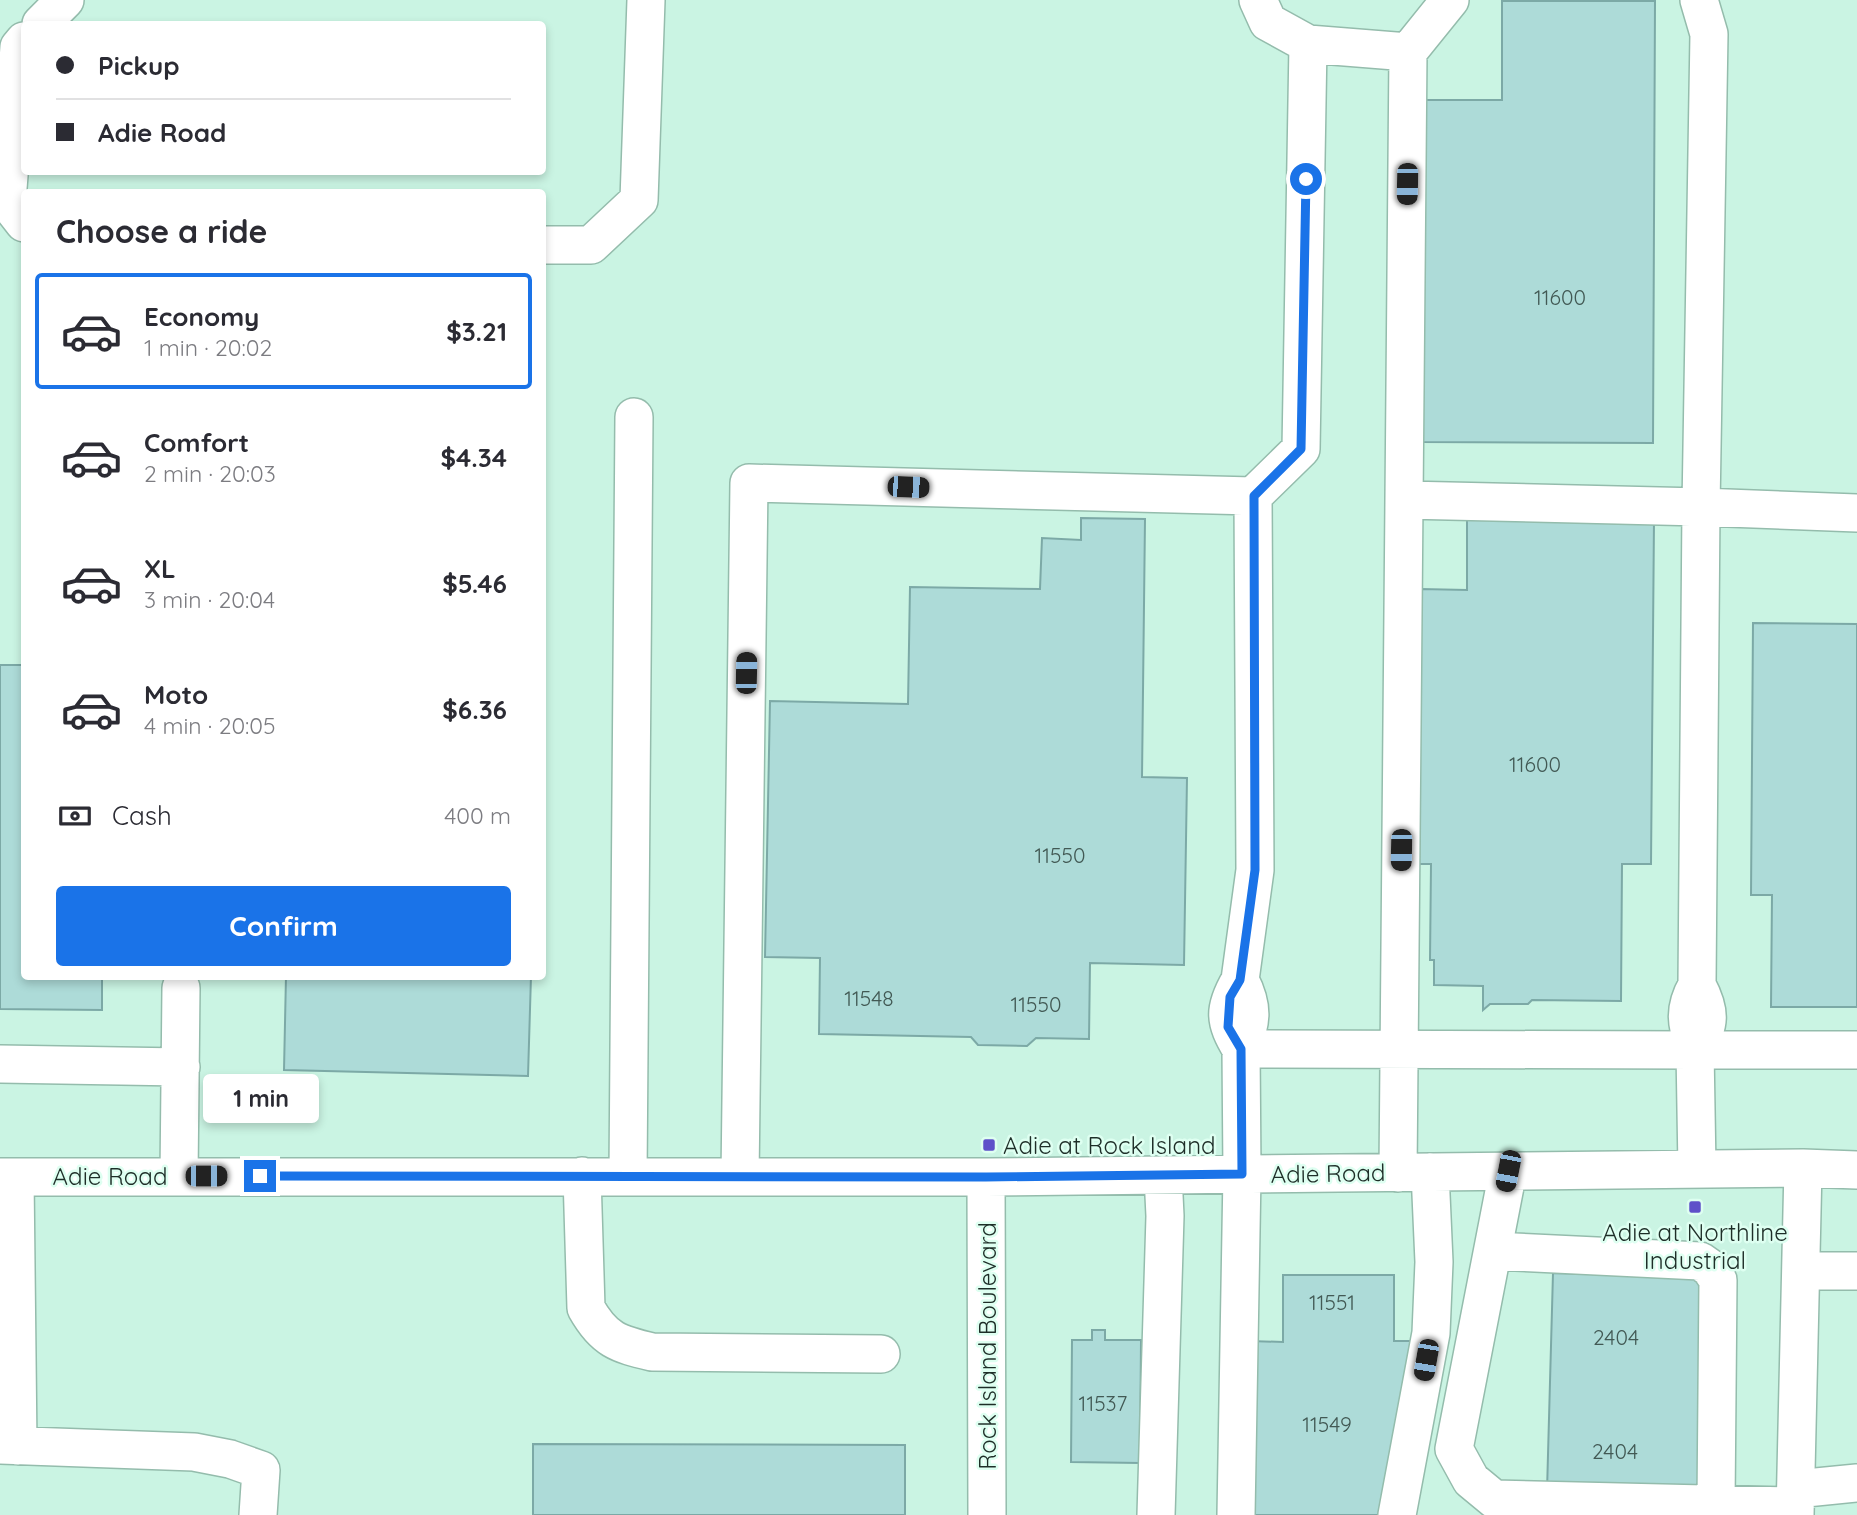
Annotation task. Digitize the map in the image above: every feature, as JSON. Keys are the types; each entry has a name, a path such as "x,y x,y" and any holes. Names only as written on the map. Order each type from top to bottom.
{"street":[{"path":"44,21 65,0"},
{"path":"546,244 591,245 639,200 646,0"},
{"path":"1258,0 1268,22 1308,44 1408,52"},
{"path":"1397,1515 1431,1333 1434,1262 1414,1172 1399,1051 1408,52 1450,0"},
{"path":"1697,1169 1695,1051 1687,1018 1688,1001 1698,985 1701,507 1709,34 1699,0"},
{"path":"1236,1515 1237,1330 1242,1174 1241,1049 1228,1027 1230,997 1240,980 1255,870 1254,496 1301,449 1308,44"},
{"path":"21,45 7,201 21,219"},
{"path":"628,1176 635,417"},
{"path":"740,1177 749,483 1254,496"},
{"path":"1405,500 1857,513"},
{"path":"179,1176 181,988"},
{"path":"1241,1049 1857,1050"},
{"path":"0,1064 181,1067"},
{"path":"1796,1503 1803,1168"},
{"name":"Adie Road","path":"8,1177 986,1177 1803,1168 1857,1170"},
{"path":"1508,1171 1454,1449 1471,1480 1494,1499 1716,1504 1796,1503 1857,1483"},
{"path":"1157,1513 1165,1216 1163,1175"},
{"path":"582,1176 586,1308 597,1327 619,1345 652,1352 881,1354"},
{"path":"8,1177 9,1446 194,1452 230,1459 261,1471 258,1515"},
{"name":"Rock Island Boulevard","path":"986,1177 987,1515"},
{"path":"1493,1251 1700,1261 1710,1268 1718,1280 1716,1504"},
{"path":"1801,1271 1857,1271"},
{"path":"987,1515 995,1515"}],"building":[{"path":"1502,1 1655,1 1653,443 1421,442 1423,100 1502,100"},
{"path":"1081,518 1145,519 1142,777 1187,778 1184,965 1090,963 1089,1039 1036,1038 1027,1046 978,1045 971,1037 819,1034 820,958 765,957 770,701 908,704 910,587 1040,589 1042,538 1081,540"},
{"path":"1467,519 1654,520 1651,864 1622,864 1621,1001 1532,1000 1528,1004 1490,1004 1483,1010 1483,986 1434,985 1434,960 1430,960 1431,864 1419,864 1421,589 1467,590"},
{"path":"1753,623 1857,624 1857,1007 1771,1007 1772,895 1751,895"},
{"path":"0,665 21,665 21,980 102,980 102,1010 0,1009"},
{"path":"286,980 531,980 528,1076 284,1070"},
{"path":"1553,1273 1704,1277 1698,1496 1547,1491"},
{"path":"1283,1275 1394,1275 1394,1341 1414,1341 1379,1515 1250,1515 1250,1341 1283,1342"},
{"path":"1092,1330 1105,1330 1105,1340 1141,1340 1140,1463 1071,1462 1072,1340 1092,1340"},
{"path":"533,1444 905,1445 905,1515 533,1515"}],"place":[{"name":"Adie at Rock Island","path":"989,1145"},
{"name":"Adie at Northline Industrial","path":"1695,1207"}],"route":[{"path":"260,1176 986,1177 1242,1174 1241,1049 1228,1027 1228,1011 1230,997 1240,980 1255,870 1254,496 1301,449 1306,179"}]}
